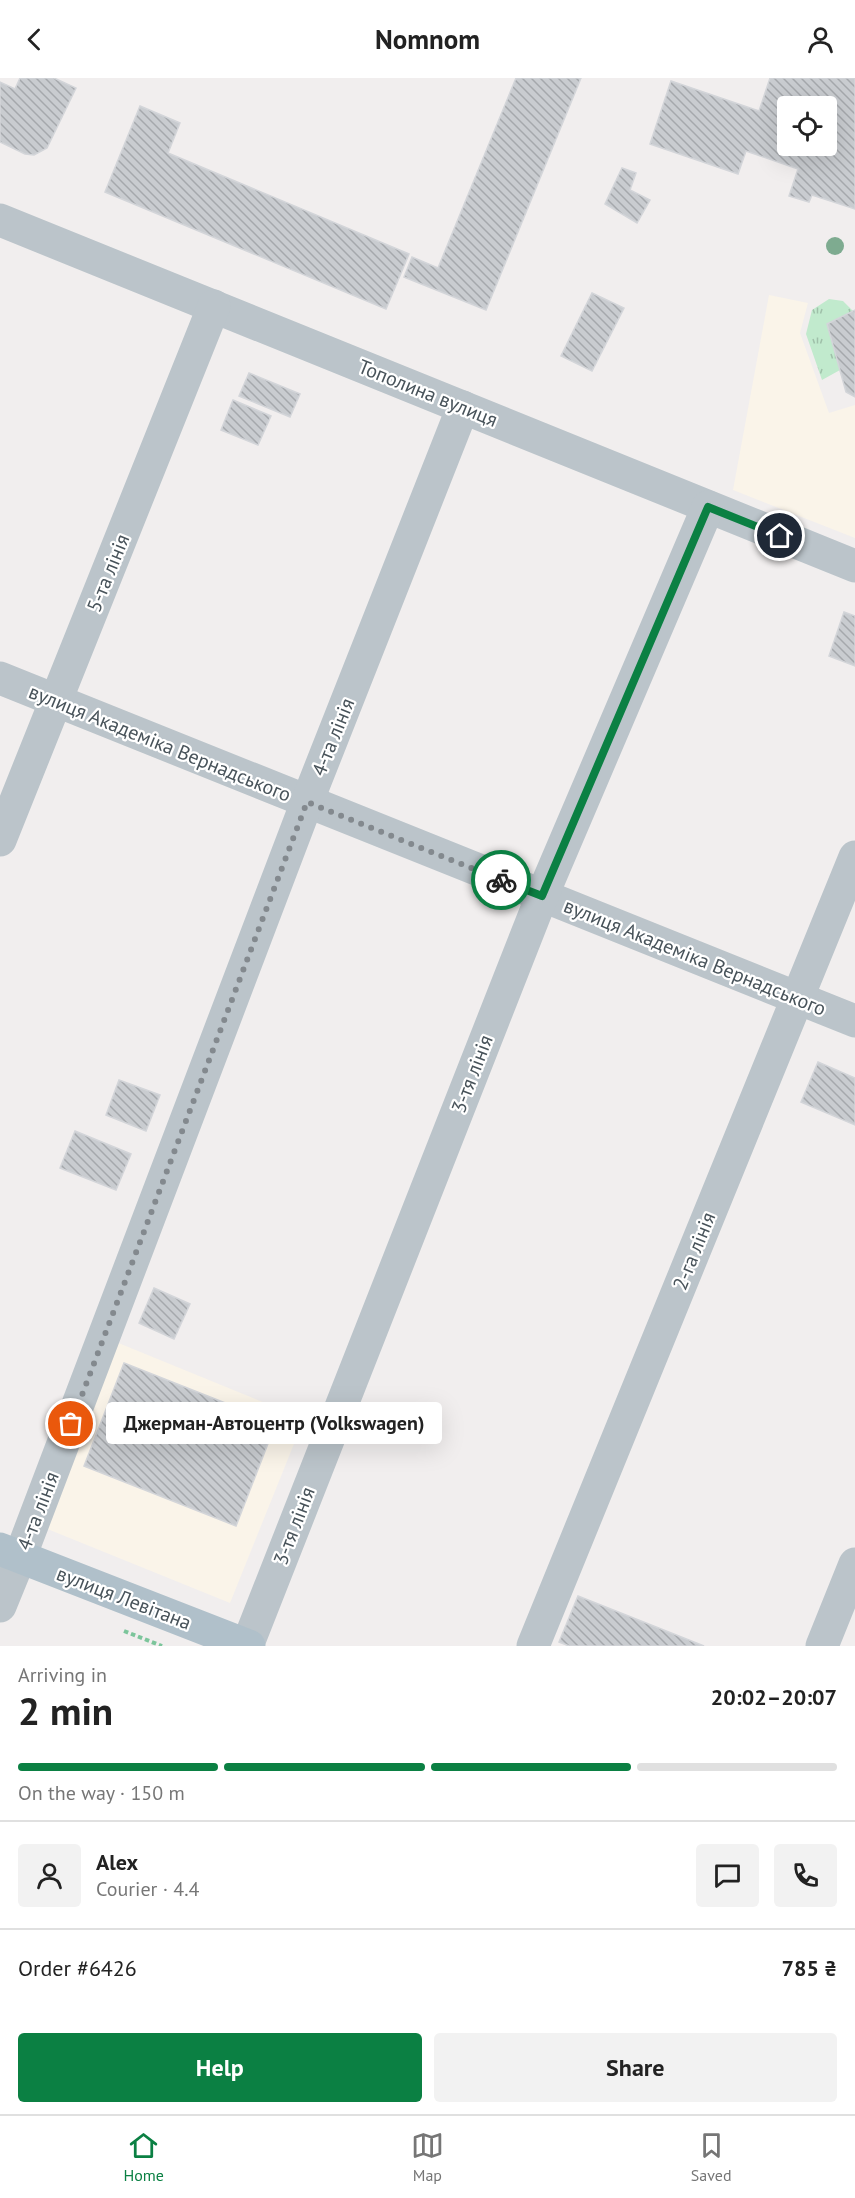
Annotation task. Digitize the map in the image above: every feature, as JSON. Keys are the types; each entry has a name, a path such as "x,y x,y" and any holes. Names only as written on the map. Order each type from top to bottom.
{"main road":[{"name":"вулиця Левітана","path":"10,1553 248,1646"}],"street":[{"name":"Тополина вулиця","path":"0,220 66,249 214,306 855,566"},
{"name":"5-та лінія","path":"0,840 214,306"},
{"name":"4-та лінія","path":"0,1606 10,1553 463,407"},
{"name":"3-тя лінія","path":"248,1646 542,896 708,507"},
{"name":"вулиця Академіка Вернадського","path":"0,678 855,1021"},
{"name":"2-га лінія","path":"533,1646 855,857"},
{"path":"822,1646 855,1564"}],"shaded area":[{"path":"769,295 808,303 800,333 829,413 855,405 855,538 733,490"},
{"path":"116,1342 304,1419 230,1603 40,1526"}],"green space":[{"path":"829,299 843,301 853,311 827,324 840,370 822,380 806,334 812,310"}],"building":[{"path":"20,78 54,78 76,88 47,148 34,155 25,154 0,142 0,82 15,89"},
{"path":"516,78 581,78 486,310 404,277 412,257 438,268"},
{"path":"770,78 855,78 855,209 812,195 809,202 789,196 798,169 746,151 738,174 650,144 671,81 759,111"},
{"path":"140,106 180,123 168,153 409,254 386,309 105,192"},
{"path":"622,168 636,173 630,190 650,200 637,223 605,204"},
{"path":"592,293 624,308 592,371 561,356"},
{"path":"855,310 855,397 846,392 827,324"},
{"path":"249,373 300,394 290,417 239,396"},
{"path":"233,400 271,416 258,445 221,430"},
{"path":"844,612 855,616 855,666 829,656"},
{"path":"818,1062 855,1078 855,1125 801,1102"},
{"path":"119,1080 160,1095 146,1131 106,1115"},
{"path":"75,1131 131,1154 116,1190 60,1168"},
{"path":"154,1288 190,1304 174,1339 139,1323"},
{"path":"124,1363 276,1423 236,1526 84,1466"},
{"path":"578,1596 704,1646 569,1646 559,1642"}],"way so far":[{"path":"71,1424 307,802 501,880"}],"place":[{"name":"Джерман-Автоцентр (Volkswagen)","path":"71,1424"}],"route":[{"path":"501,880 542,896 708,507 780,536"}]}
